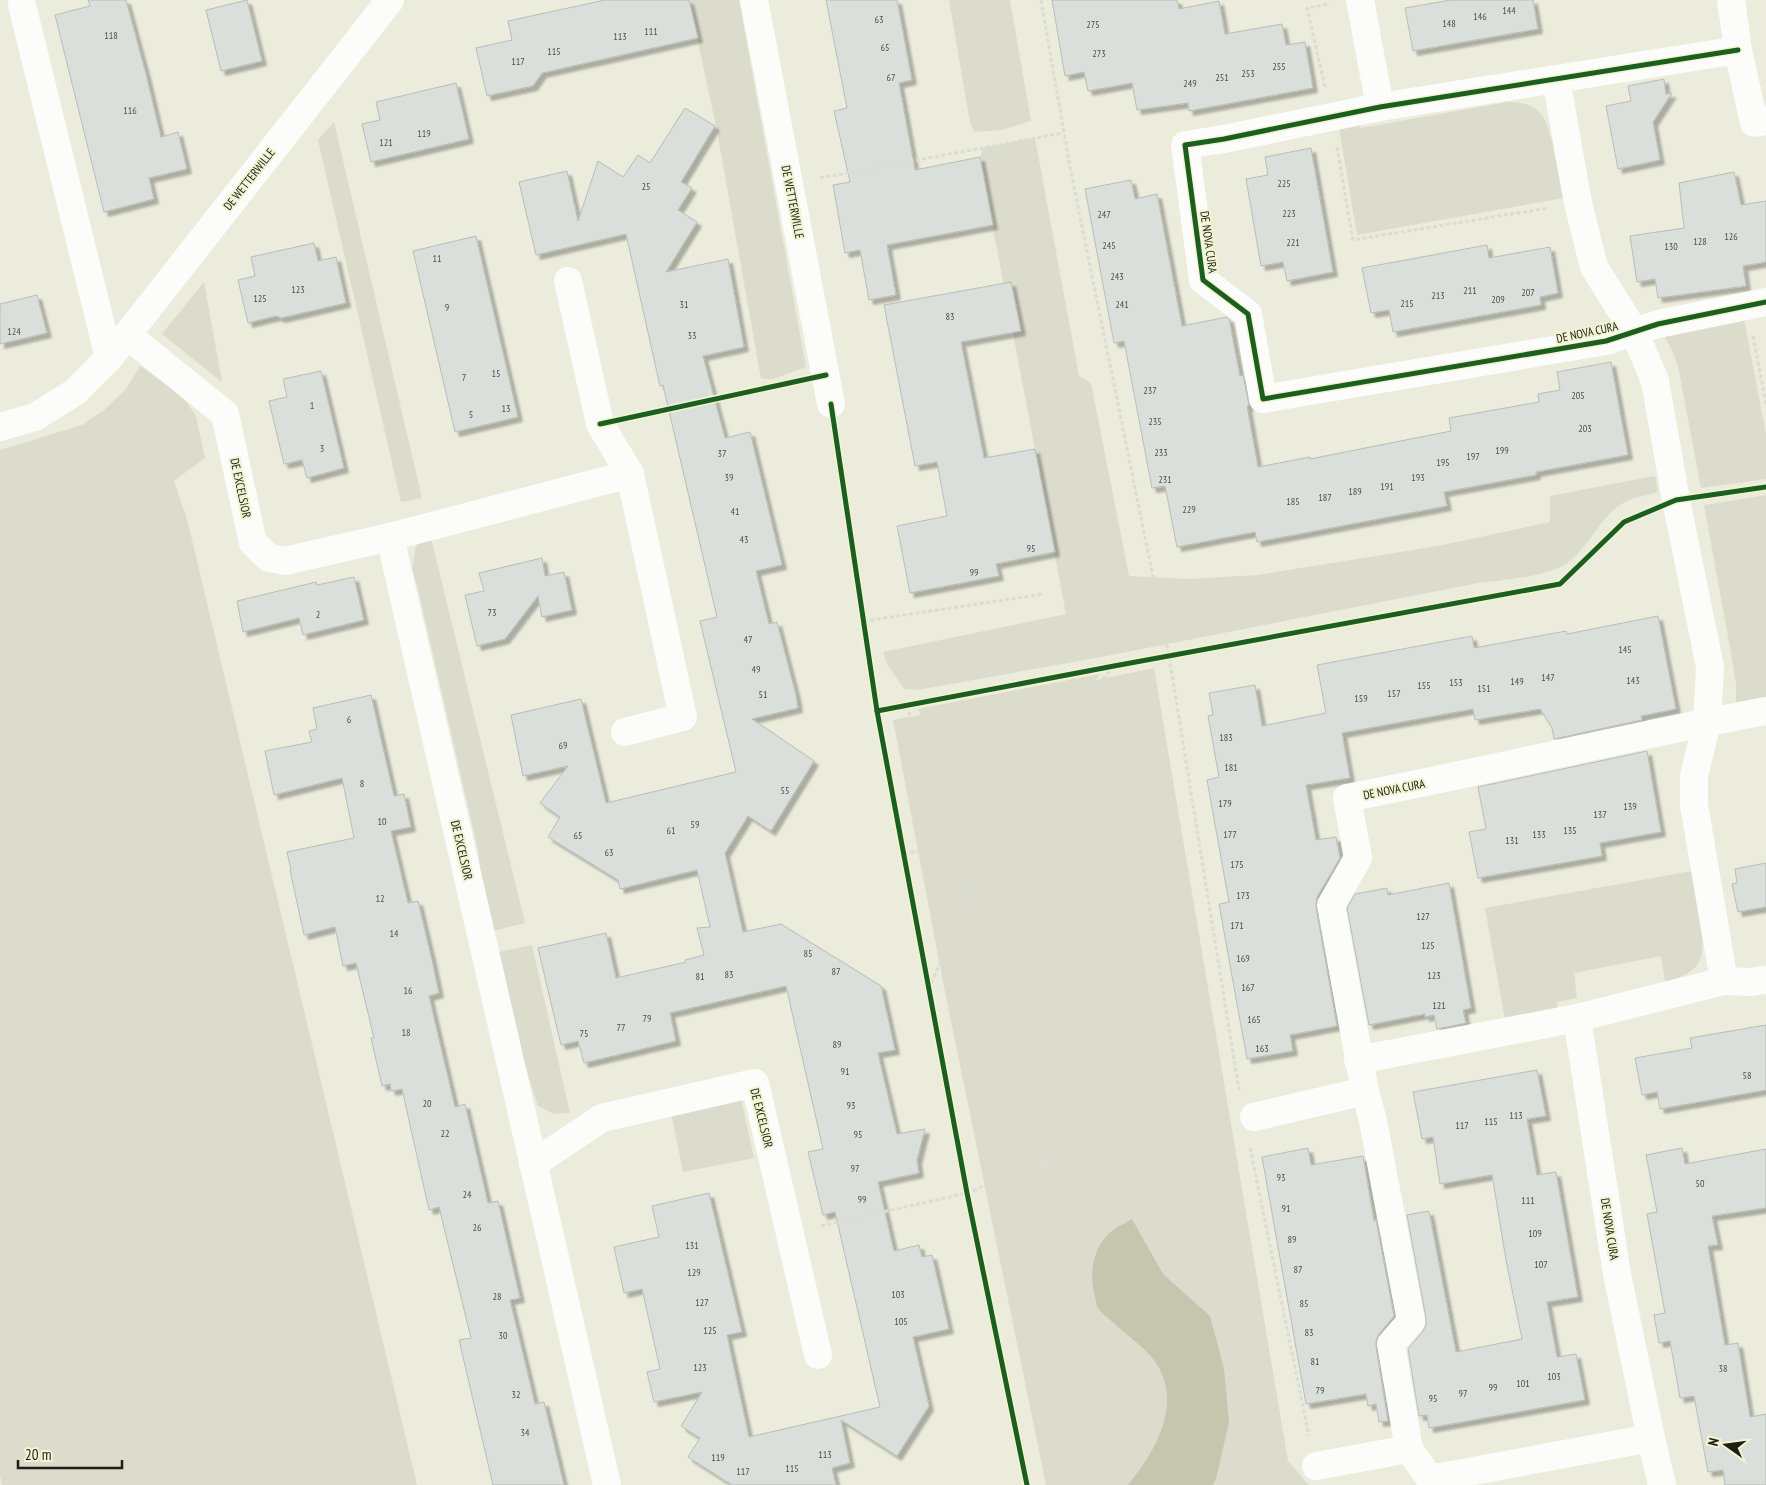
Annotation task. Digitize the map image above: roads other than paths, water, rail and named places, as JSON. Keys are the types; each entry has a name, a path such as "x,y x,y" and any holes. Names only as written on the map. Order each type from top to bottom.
{"street":[{"name":"DE WETTERWILLE","path":"0,427 35,416 75,392 109,358 390,0"},
{"name":"DE WETTERWILLE","path":"754,0 831,404"},
{"path":"1360,0 1380,108"},
{"path":"1731,0 1738,50 1754,123 1766,121"},
{"path":"22,4 109,358"},
{"name":"DE NOVA CURA","path":"1738,50 1380,108 1185,145 1204,280 1248,314 1263,399 1606,341 1658,324 1757,304"},
{"name":"DE NOVA CURA","path":"1556,79 1578,203 1594,267 1634,331 1655,381 1676,500 1710,667 1707,722 1694,776 1694,805 1724,981"},
{"path":"568,281 600,424 630,474 683,717 625,732"},
{"name":"DE EXCELSIOR","path":"127,335 225,414 253,543 269,558 285,561 630,474"},
{"name":"DE EXCELSIOR","path":"390,536 607,1485"},
{"name":"DE NOVA CURA","path":"1650,1438 1430,1479 1410,1449 1391,1344 1411,1321 1373,1121 1358,1060 1331,905 1358,858 1346,798 1426,783 1766,711"},
{"path":"1358,1060 1576,1018 1724,981 1750,982 1766,980"},
{"name":"DE NOVA CURA","path":"1576,1018 1617,1274 1650,1438 1662,1485"},
{"name":"DE EXCELSIOR","path":"533,1164 602,1118 755,1083 818,1356"},
{"path":"1249,1119 1365,1091"},
{"path":"1316,1466 1410,1449"}]}
